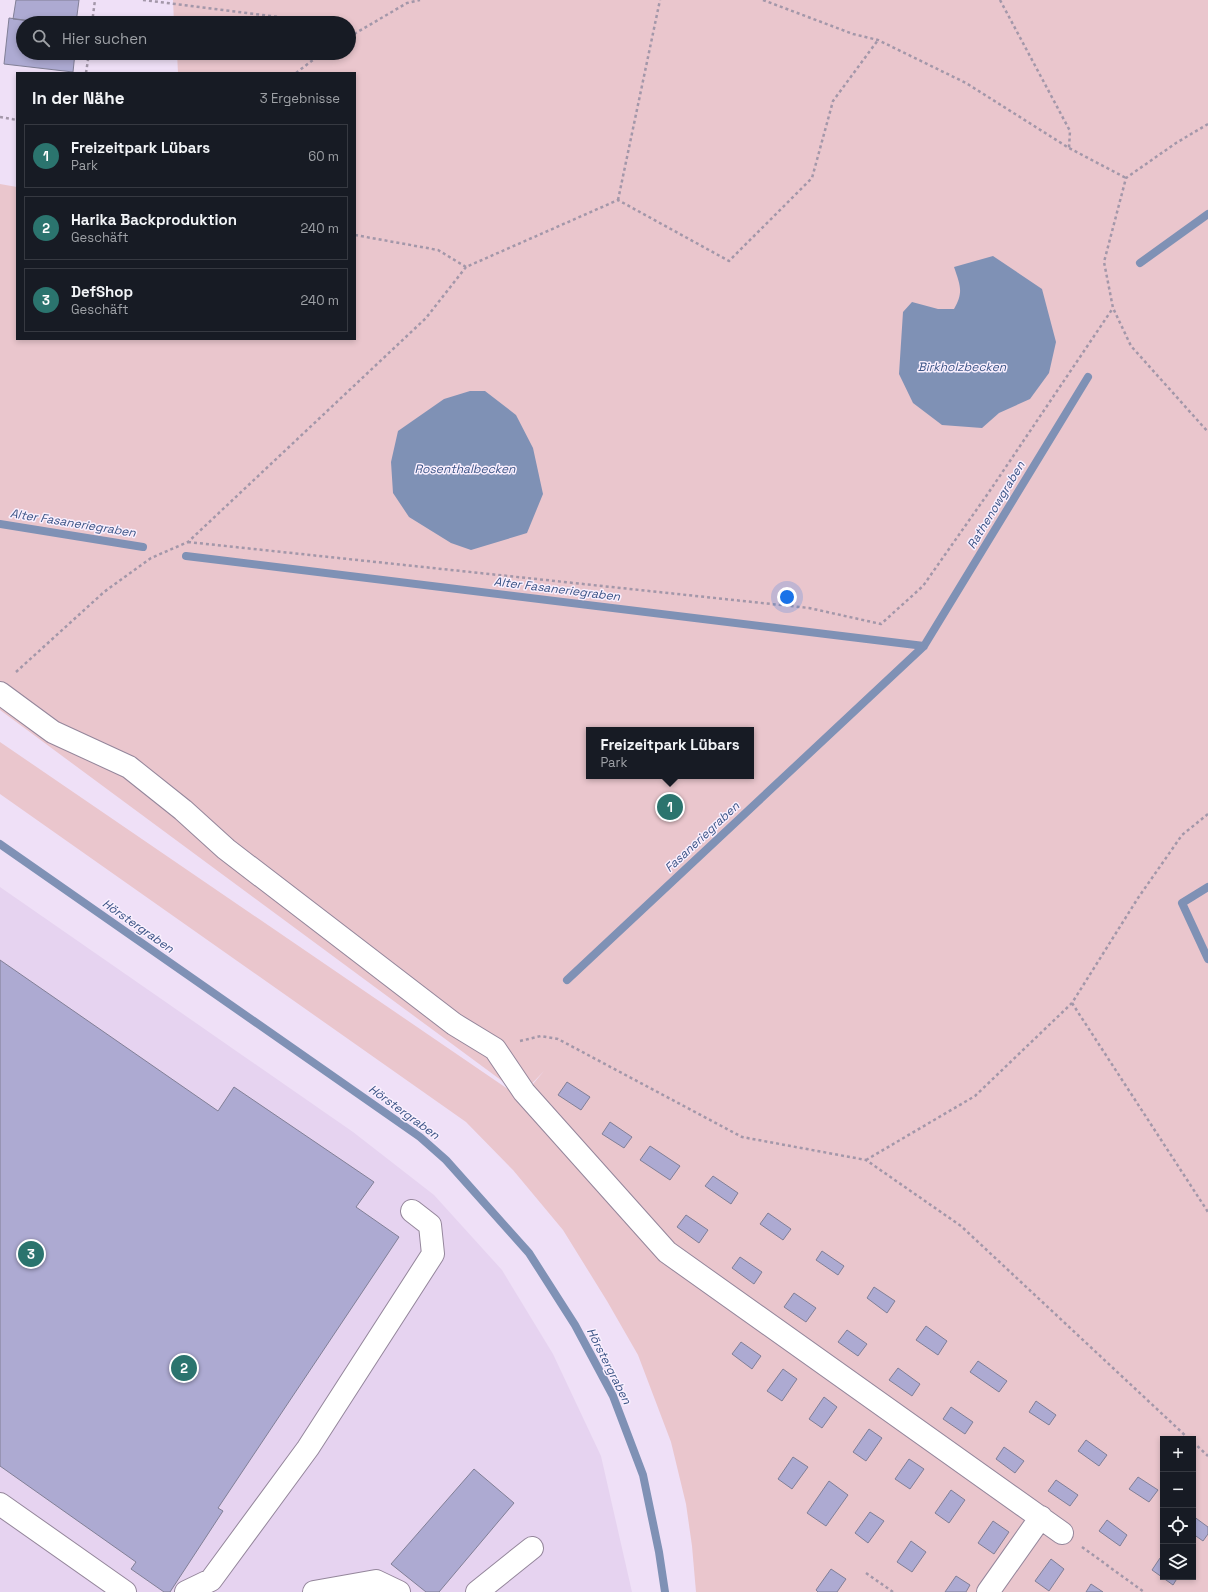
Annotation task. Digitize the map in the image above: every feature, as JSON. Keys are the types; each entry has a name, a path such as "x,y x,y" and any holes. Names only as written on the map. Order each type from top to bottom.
{"lane":[{"path":"6,685 54,732 129,767 183,810 226,849 454,1024 495,1049 524,1092 667,1252 1062,1532"},
{"path":"186,1592 211,1580 299,1460 433,1254 430,1225 412,1211"},
{"path":"0,1504 125,1592"},
{"path":"988,1592 1041,1517"},
{"path":"477,1592 532,1548"},
{"path":"314,1592 376,1581 399,1592"}],"path":[{"path":"93,16 95,0"},
{"path":"143,0 263,16"},
{"path":"356,32 410,0"},
{"path":"407,3 420,0"},
{"path":"618,200 660,0"},
{"path":"763,0 853,34 878,40 966,84 1069,148 1126,178"},
{"path":"1000,0 1070,131 1069,148"},
{"path":"618,200 730,261 812,178 833,101 878,40"},
{"path":"86,72 88,60"},
{"path":"297,72 313,60"},
{"path":"0,117 16,120"},
{"path":"1208,124 1176,143 1126,178 1104,262 1113,308 1131,346 1208,432"},
{"path":"6,685 104,592 151,558 188,542 426,318 466,267 618,200"},
{"path":"356,235 438,250 466,267"},
{"path":"188,542 809,608 881,624 923,586 989,492 1113,308"},
{"path":"866,1160 975,1096 1072,1003 1138,898 1182,835 1208,814"},
{"path":"1072,1003 1208,1212"},
{"path":"495,1049 541,1036 558,1039 742,1137 866,1160 961,1226 1186,1436"},
{"path":"1196,1445 1208,1456"},
{"path":"1062,1532 1144,1592"},
{"path":"866,1574 893,1592"}],"shaded area":[{"path":"173,0 1208,0 1208,1592 696,1592 692,1546 686,1504 671,1442 638,1355 607,1301 563,1230 513,1170 466,1122 0,794 0,742 521,1098 544,1071 521,1095 0,710 0,184 16,187 16,340 356,340 356,72 178,72 177,60 356,60 356,16 174,16"},
{"path":"0,887 353,1132 434,1195 502,1270 553,1354 601,1456 632,1592 0,1592"}],"water":[{"name":"Birkholzbecken","path":"993,256 1042,289 1056,342 1049,373 1030,399 999,413 982,428 942,425 913,403 899,374 903,312 912,302 938,309 954,309 959,298 960,288 954,267"},
{"name":"Rosenthalbecken","path":"470,391 485,391 516,415 533,448 543,494 527,533 471,550 451,543 409,517 393,493 391,462 398,431 444,399"}],"building":[{"path":"16,0 79,0 77,16 16,16 16,19 13,19"},
{"path":"9,18 16,19 16,60 74,60 73,72 4,64"},
{"path":"0,960 218,1111 234,1087 374,1182 356,1207 399,1237 218,1508 223,1511 170,1592 164,1592 131,1569 136,1562 0,1466"},
{"path":"567,1082 590,1097 581,1110 558,1095"},
{"path":"610,1122 632,1137 624,1148 602,1134"},
{"path":"650,1146 680,1166 670,1180 640,1160"},
{"path":"713,1176 738,1193 731,1204 705,1186"},
{"path":"768,1213 791,1229 783,1240 760,1224"},
{"path":"686,1215 708,1230 699,1243 677,1227"},
{"path":"822,1251 844,1266 838,1275 816,1260"},
{"path":"740,1257 762,1272 754,1284 732,1268"},
{"path":"874,1287 895,1301 887,1313 867,1298"},
{"path":"794,1293 816,1308 806,1322 784,1307"},
{"path":"926,1326 947,1341 938,1355 916,1340"},
{"path":"847,1330 867,1344 858,1356 838,1342"},
{"path":"741,1342 761,1356 752,1369 732,1354"},
{"path":"978,1361 1007,1381 999,1392 970,1372"},
{"path":"898,1368 920,1384 912,1396 889,1380"},
{"path":"783,1369 797,1379 782,1401 767,1391"},
{"path":"824,1397 837,1407 822,1428 809,1419"},
{"path":"1036,1401 1056,1415 1049,1425 1029,1412"},
{"path":"951,1407 973,1422 965,1434 943,1419"},
{"path":"869,1429 882,1438 866,1461 853,1452"},
{"path":"1086,1440 1107,1455 1099,1466 1078,1451"},
{"path":"1004,1447 1024,1461 1015,1473 996,1459"},
{"path":"793,1457 808,1467 792,1489 778,1479"},
{"path":"909,1459 924,1469 910,1489 895,1479"},
{"path":"474,1469 514,1503 439,1592 426,1592 391,1564"},
{"path":"1138,1477 1158,1490 1149,1502 1129,1489"},
{"path":"1056,1480 1078,1495 1070,1506 1048,1491"},
{"path":"829,1481 848,1495 826,1526 807,1513"},
{"path":"951,1490 965,1500 949,1523 935,1513"},
{"path":"870,1512 884,1521 868,1543 855,1533"},
{"path":"1196,1518 1208,1527 1208,1534 1203,1541 1196,1536"},
{"path":"1107,1520 1127,1535 1120,1546 1099,1531"},
{"path":"993,1521 1009,1532 994,1554 978,1543"},
{"path":"911,1541 926,1552 912,1572 897,1562"},
{"path":"1160,1558 1160,1576 1152,1570"},
{"path":"1051,1559 1064,1569 1049,1591 1035,1581"},
{"path":"831,1569 846,1579 837,1592 818,1592 816,1590"},
{"path":"956,1576 970,1585 966,1592 945,1592"},
{"path":"1166,1580 1176,1580 1173,1585"},
{"path":"1091,1584 1103,1592 1086,1592"}],"waterway":[{"name":"Rathenowgraben","path":"1140,263 1208,214"},
{"name":"Fasaneriegraben","path":"567,980 924,646 1088,377"},
{"name":"Alter Fasaneriegraben","path":"0,524 143,547"},
{"name":"Alter Fasaneriegraben","path":"186,556 924,646"},
{"name":"Hörstergraben","path":"0,844 420,1137 446,1160 529,1253 575,1325 613,1396 643,1475 659,1552 665,1592"},
{"path":"1208,887 1182,903 1208,959"}],"place":[{"name":"Freizeitpark Lübars","path":"670,807"},
{"name":"DefShop","path":"31,1254"},
{"name":"Harika Backproduktion","path":"184,1368"}]}
